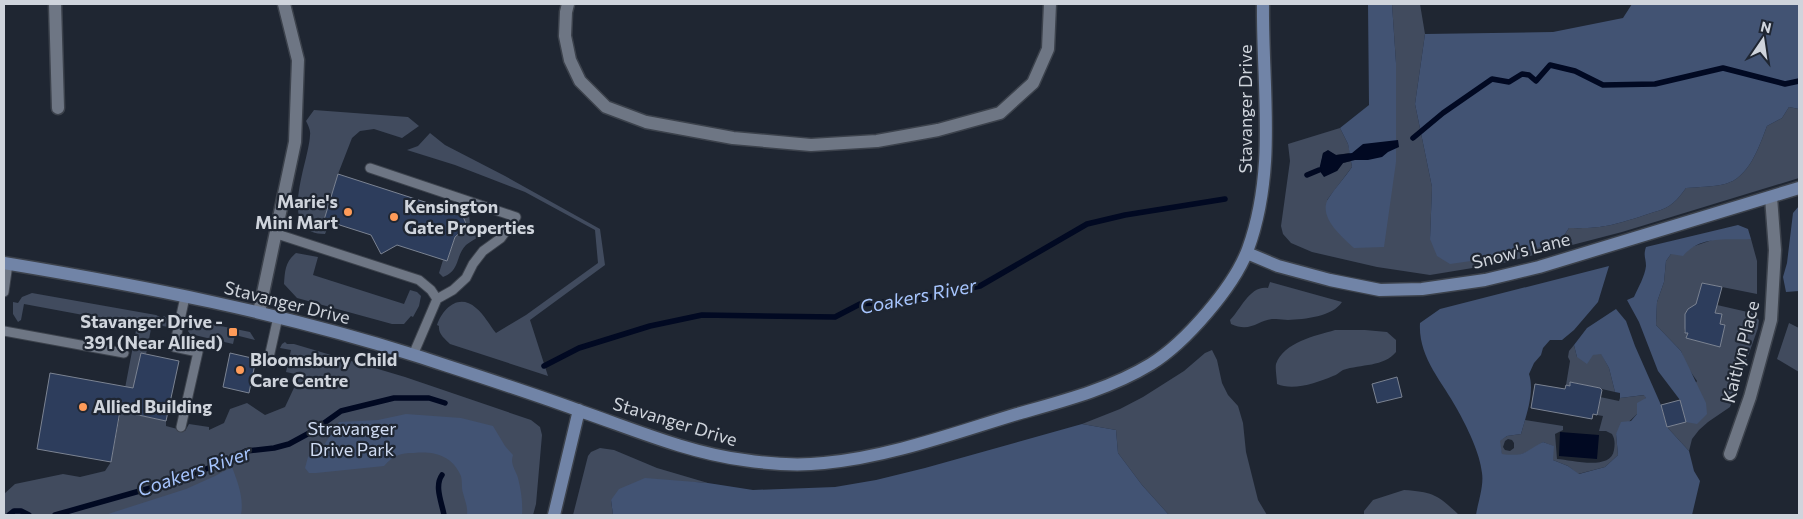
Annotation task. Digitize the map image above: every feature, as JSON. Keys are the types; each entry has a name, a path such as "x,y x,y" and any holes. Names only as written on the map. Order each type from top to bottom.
{"street":[{"path":"55,4 58,108"},
{"path":"259,312 295,142 298,60 284,4"},
{"path":"568,4 565,36 570,60 580,82 606,107 646,122 723,136 811,145 877,141 938,130 1000,113 1033,83 1037,75 1048,49 1050,4"},
{"name":"Stavanger Drive","path":"6,264 185,297 278,317 413,355 579,410 665,441 739,460 795,464 824,463 888,452 1103,388 1145,367 1172,349 1218,300 1238,271 1246,253 1260,208 1267,150 1263,4"},
{"name":"Snow's Lane","path":"1246,253 1278,266 1330,280 1380,290 1422,289 1485,280 1539,267 1799,188"},
{"name":"Kaitlyn Place","path":"1730,454 1750,397 1771,320 1775,250 1771,197"},
{"path":"554,515 579,410"}],"lane":[{"path":"370,168 516,217 501,238 483,251 466,278 453,290 437,299 413,355"},
{"path":"277,234 419,280 431,290 437,299"},
{"path":"4,292 6,264"},
{"path":"181,427 198,352 174,347 185,297"},
{"path":"268,362 278,317"},
{"path":"4,331 124,352"}],"green space":[{"path":"1368,4 1392,4 1396,63 1396,162 1384,247 1354,248 1343,238 1329,220 1326,206 1328,199 1352,167 1348,144 1340,128 1369,105"},
{"path":"1392,4 1420,4 1425,34 1415,104 1432,187 1430,239 1561,240 1569,228 1608,226 1659,211 1673,203 1686,188 1725,184 1741,175 1752,161 1767,126 1782,118 1789,107 1799,109 1799,178 1622,232 1503,263 1430,275 1377,267 1312,252 1291,243 1283,234 1281,226 1290,161 1288,144 1340,128 1350,153 1336,155 1328,151 1323,153 1320,170 1337,171 1343,163 1351,161 1352,167 1327,200 1396,162 1396,63"},
{"path":"1632,4 1799,4 1799,109 1789,107 1782,118 1767,126 1752,161 1747,169 1733,181 1716,186 1686,188 1666,208 1608,226 1569,228 1561,240 1540,247 1492,258 1450,264 1437,256 1430,239 1432,187 1415,104 1425,34 1553,32 1623,18"},
{"path":"314,110 408,117 419,126 402,138 374,129 360,131 352,138 338,174 324,220 330,222 325,234 310,231 301,222 298,210 298,195 310,133 306,121"},
{"path":"430,133 445,145 600,229 605,265 530,320 548,376 450,344 442,336 437,325 447,308 458,302 470,304 476,308 496,333 526,315 598,263 595,230 525,192 455,165 407,150 418,146"},
{"path":"1799,206 1799,291 1786,292 1783,277 1787,263 1793,213"},
{"path":"462,214 469,214 471,235 480,236 466,245 453,271 443,277 439,273 443,260 447,261 455,237 467,226"},
{"path":"1738,225 1748,229 1751,239 1723,239 1706,242 1690,249 1683,256 1671,254 1666,261 1664,282 1657,302 1656,325 1681,351 1706,403 1707,414 1697,424 1686,422 1680,400 1658,371 1639,322 1627,300 1634,297 1644,274 1646,247"},
{"path":"1715,239 1751,239 1757,261 1757,294 1702,283 1695,308 1691,307 1685,314 1687,320 1684,332 1688,333 1686,338 1720,346 1725,325 1720,324 1722,314 1715,313 1717,305 1752,313 1759,320 1758,328 1730,407 1699,430 1692,439 1689,451 1667,427 1697,381 1686,365 1681,351 1656,325 1657,302 1664,282 1666,261 1671,254"},
{"path":"296,253 318,257 313,275 404,304 410,290 417,292 421,296 419,306 413,317 411,316 404,324 392,324 297,298 284,284 288,263"},
{"path":"1609,266 1598,302 1574,330 1562,340 1550,340 1534,363 1529,374 1531,381 1530,396 1521,434 1507,436 1500,441 1502,454 1520,454 1543,442 1554,446 1553,460 1568,466 1579,474 1605,467 1618,455 1616,434 1621,422 1631,421 1637,414 1637,403 1646,398 1644,395 1620,398 1620,393 1615,392 1609,368 1601,354 1593,355 1587,364 1577,357 1574,345 1587,328 1616,309 1626,321 1661,405 1667,427 1689,451 1694,471 1700,481 1692,515 1476,515 1482,483 1479,457 1461,416 1427,358 1420,335 1420,323 1440,309"},
{"path":"1270,282 1342,302 1332,311 1310,318 1270,319 1250,327 1238,327 1231,324 1230,320 1246,299 1256,290 1268,288"},
{"name":"Stravanger Drive Park","path":"32,293 156,315 162,318 164,316 168,319 170,324 168,327 152,324 146,354 141,353 128,413 166,421 166,426 185,431 189,424 209,427 209,430 224,423 230,409 247,403 265,415 285,407 300,375 286,372 291,350 280,348 285,342 405,377 531,420 540,427 542,435 536,504 533,515 4,515 4,494 15,484 63,474 80,477 105,471 111,462 137,325 24,304 21,320 18,322 13,314 13,302 18,303 22,297"},
{"path":"194,322 196,324 206,323 250,332 255,340 235,335 233,344 190,334 188,331"},
{"path":"1789,323 1799,328 1799,372 1777,359"},
{"path":"1335,330 1387,332 1396,340 1396,352 1379,363 1343,370 1334,376 1312,383 1290,387 1277,384 1276,364 1286,350 1301,341"},
{"path":"1574,345 1577,357 1601,353 1609,368 1615,392 1571,382 1570,386 1566,385 1570,361 1568,357 1569,351"},
{"path":"1212,350 1217,360 1222,383 1228,395 1238,406 1243,423 1246,452 1258,500 1267,515 1169,515 1142,485 1118,453 1116,430 1082,424 1120,409 1143,397 1184,371 1205,353"},
{"path":"1645,395 1646,398 1637,414 1616,434 1618,455 1605,467 1578,474 1568,466 1553,460 1553,446 1543,442 1532,450 1517,456 1502,455 1499,441 1507,436 1521,434 1525,420 1563,426 1563,430 1555,434 1557,459 1590,463 1606,460 1614,450 1615,442 1612,434 1606,431 1599,431 1603,416 1597,415 1600,397 1619,401 1620,398","holes":["1508,439 1512,440 1514,448 1510,451 1505,450 1503,447 1505,441"]},
{"path":"406,414 461,418 493,426 513,455 512,464 521,492 522,515 467,515 460,474 452,462 435,454 401,454 391,459 384,466 316,473 309,473 305,468 308,457 324,445 339,422 378,420"},
{"path":"1082,424 1116,430 1118,453 1142,485 1169,515 613,515 611,500 619,489 645,478 708,483 753,490 835,487 876,480 925,468"},
{"path":"600,448 614,450 657,468 708,483 689,482 611,500 613,515 573,515 588,456 591,452"},
{"path":"232,467 241,497 241,515 105,515 186,489"},
{"path":"1404,490 1435,496 1459,515 1364,515 1364,511 1373,500"}],"shaded area":[{"path":"1398,140 1399,147 1382,157 1343,163 1337,171 1324,177 1319,170 1323,153 1328,150 1336,155 1352,153 1363,144"},
{"path":"1560,432 1599,435 1597,459 1559,456"}],"building":[{"name":"Kensington Gate Properties","path":"338,174 462,214 467,226 455,237 447,261 397,245 381,254 371,235 324,220"},
{"path":"1702,283 1722,287 1715,313 1722,314 1720,324 1725,325 1720,347 1686,338 1688,333 1685,333 1685,314 1688,309 1696,304"},
{"name":"Allied Building","path":"141,353 179,361 166,421 120,411 111,462 37,449 50,373 133,388"},
{"name":"Bloomsbury Child Care Centre","path":"230,353 256,359 249,393 223,387"},
{"path":"1397,377 1402,397 1377,403 1372,384"},
{"path":"1570,382 1602,390 1597,415 1593,414 1592,419 1531,408 1535,384 1565,389 1566,385 1570,386"},
{"path":"1680,400 1686,422 1667,427 1661,405"}],"waterway":[{"name":"Coakers River","path":"1413,138 1443,113 1492,79 1509,82 1522,74 1529,75 1536,81 1550,65 1575,71 1603,85 1655,84 1723,68 1785,84 1799,81"},
{"name":"Coakers River","path":"1307,175 1319,170"},
{"name":"Coakers River","path":"544,366 579,348 650,326 702,315 835,317 860,304 920,299 980,286 1087,224 1125,215 1225,199"},
{"name":"Coakers River","path":"55,515 175,481 224,462 246,451 274,448 289,444 313,431 341,411 394,398 429,398 445,403"},
{"path":"442,475 439,484 439,495 444,515"},
{"name":"Coakers River","path":"9,515 14,511 21,511 29,515"}],"place":[{"name":"Marie's Mini Mart","path":"348,212"},
{"name":"Kensington Gate Properties","path":"394,217"},
{"name":"Stavanger Drive - 391 (Near Allied)","path":"233,332"},
{"name":"Bloomsbury Child Care Centre","path":"240,370"},
{"name":"Allied Building","path":"83,407"}]}
